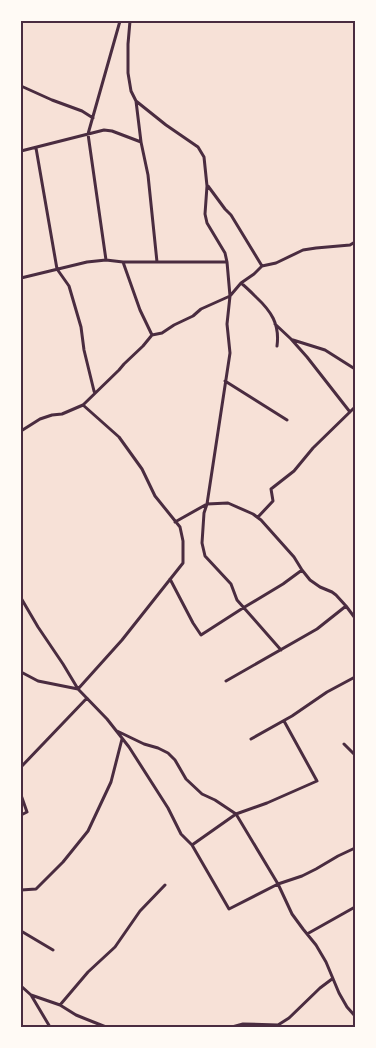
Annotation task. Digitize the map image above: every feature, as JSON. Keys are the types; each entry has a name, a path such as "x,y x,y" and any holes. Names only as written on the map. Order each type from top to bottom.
{"street":[{"path":"106,260 88,134 120,21"},
{"path":"130,21 128,73 131,91 136,101 141,142 148,175 158,262"},
{"path":"21,86 82,111 93,118"},
{"path":"136,101 198,148 204,157 208,186 205,214 207,223 225,253 227,262 230,296 227,324 230,353 204,514 202,543 205,556 231,584 237,600 281,650"},
{"path":"21,151 104,130 112,131 141,142"},
{"path":"36,148 57,269 69,286 81,327 84,350 95,393"},
{"path":"208,186 225,210 231,215 262,266"},
{"path":"21,431 40,419 62,414 83,405 120,370 152,335 162,333 202,309 230,296 241,283 262,266 276,263 303,250 350,245 355,242"},
{"path":"21,278 87,262 106,260 123,262 227,262"},
{"path":"123,262 140,310 152,335"},
{"path":"241,283 262,303 273,317 277,346"},
{"path":"275,324 293,340 350,412"},
{"path":"293,340 325,350 355,369"},
{"path":"225,381 288,420"},
{"path":"78,689 122,640 183,563 183,541 180,527 155,496 142,469 119,437 83,405"},
{"path":"258,517 273,501 271,489 294,471 313,448 355,407"},
{"path":"176,522 207,504 228,503 253,514 258,517 294,557 310,580 332,592 355,618"},
{"path":"170,579 200,635 283,584 302,570"},
{"path":"21,598 78,689 107,719 122,739 168,808 181,834 192,845 229,909 278,884 302,876 355,848"},
{"path":"226,681 317,629 346,606"},
{"path":"21,672 38,681 78,689"},
{"path":"251,739 355,677"},
{"path":"21,767 87,698"},
{"path":"192,845 236,814 267,803 317,781 284,721"},
{"path":"116,731 168,753 175,760 186,778 202,794 236,814 278,884 292,914 323,956 338,993 355,1016"},
{"path":"21,890 36,889 63,862 88,831 111,782 122,739"},
{"path":"344,744 355,755"},
{"path":"21,795 27,812 21,815"},
{"path":"60,1005 88,972 115,948 140,911 165,885"},
{"path":"307,934 355,907"},
{"path":"21,931 53,950"},
{"path":"232,1027 243,1024 278,1025 289,1018 332,978"},
{"path":"21,986 31,995 50,1027"},
{"path":"31,995 60,1005 76,1015 106,1027"}]}
